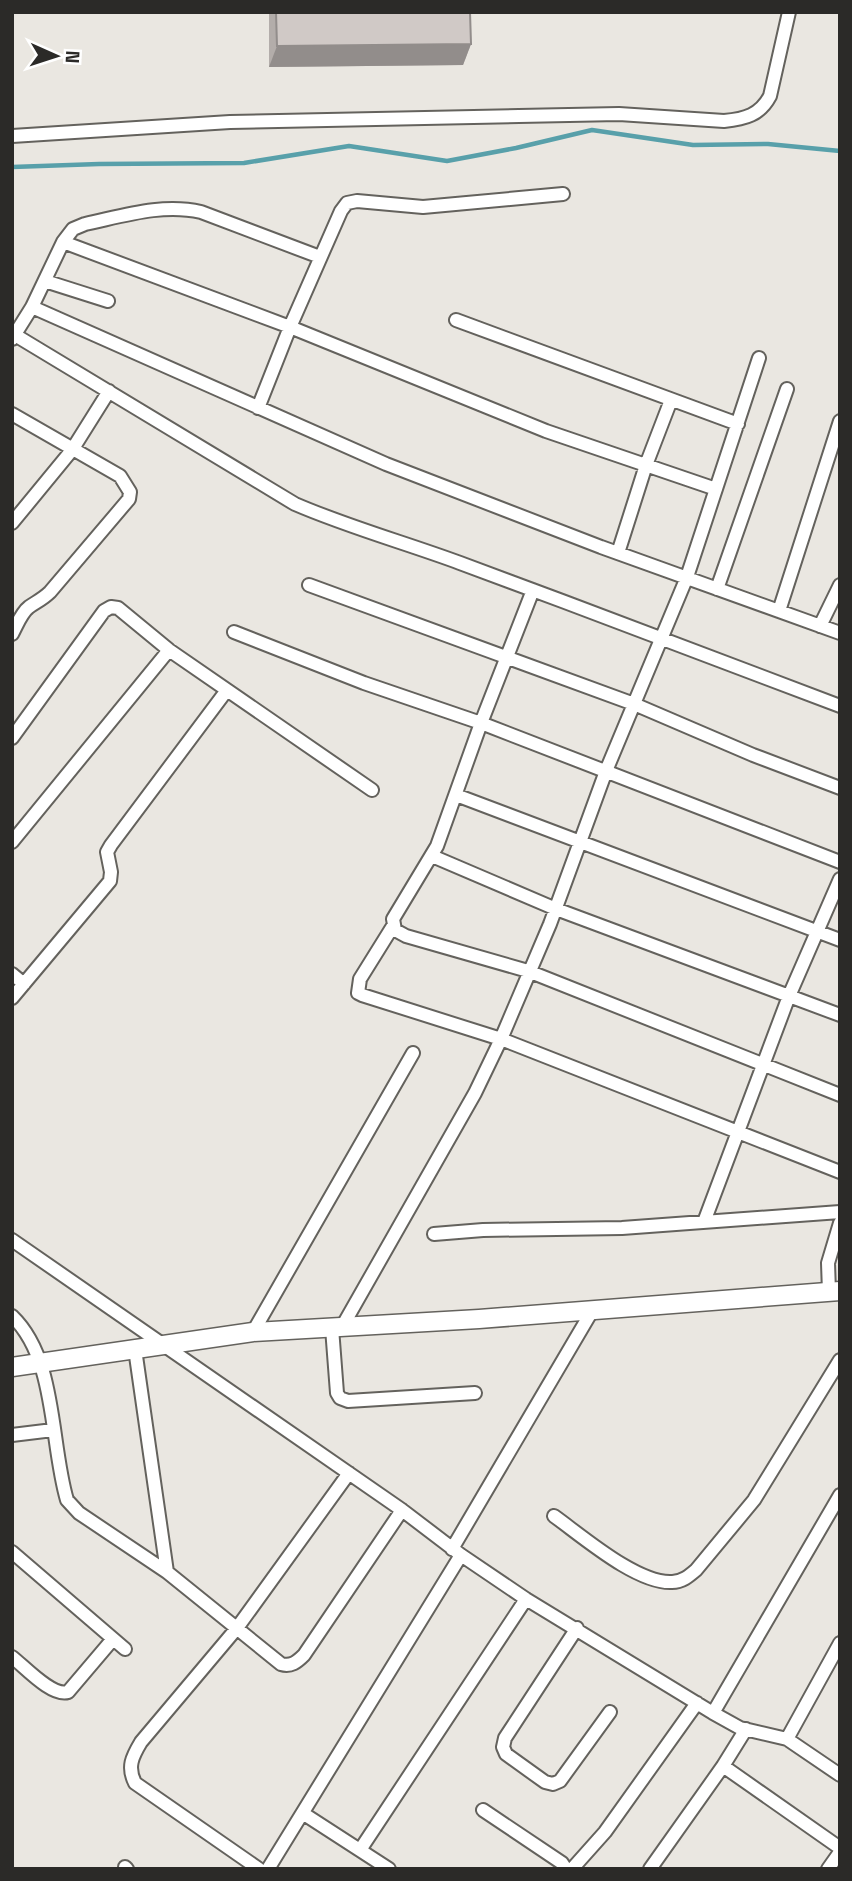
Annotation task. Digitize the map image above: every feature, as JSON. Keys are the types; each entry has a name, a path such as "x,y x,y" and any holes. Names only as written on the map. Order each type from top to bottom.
{"street":[{"path":"12,136 244,122 619,114 740,120 763,108 770,96 789,12"},
{"path":"258,408 320,257 347,203 357,201 423,207 563,194"},
{"path":"320,257 185,208 166,208 85,224 73,229 63,242 32,307 14,337 109,391 295,504 320,515 396,539 840,706"},
{"path":"63,242 290,327 546,431 716,489"},
{"path":"45,281 108,301"},
{"path":"32,307 386,464 618,553 840,633"},
{"path":"456,320 737,424"},
{"path":"475,1393 348,1401 340,1398 337,1393 337,1327 475,1093 501,1038 556,909 606,771 660,637 687,578 759,358"},
{"path":"718,589 787,389"},
{"path":"12,523 17,507 72,450 109,391"},
{"path":"618,553 646,465 671,400"},
{"path":"12,414 120,476 130,492 129,499 50,592 21,616 12,634"},
{"path":"779,611 840,421"},
{"path":"820,626 840,584"},
{"path":"309,585 634,704 753,755 840,788"},
{"path":"533,590 432,856 360,979 358,993 501,1038 840,1172"},
{"path":"12,738 104,611 111,607 118,608 169,650 372,790"},
{"path":"234,632 363,683 481,723 840,862"},
{"path":"12,842 169,650"},
{"path":"12,998 110,881 107,852 111,845 227,690"},
{"path":"456,795 840,940"},
{"path":"432,856 556,909 840,1015"},
{"path":"704,1222 789,996 840,879"},
{"path":"393,926 406,936 528,971 840,1095"},
{"path":"12,974 24,984"},
{"path":"253,1332 413,1053"},
{"path":"434,1234 482,1230 622,1228 840,1212"},
{"path":"12,1367 253,1332 592,1311 834,1292 828,1263 840,1223"},
{"path":"12,1240 166,1344 402,1510 456,1552 526,1599 713,1713 746,1729 787,1739 840,1775"},
{"path":"268,1869 304,1814 592,1311"},
{"path":"12,1316 28,1335 41,1363 67,1500 79,1513 167,1572 281,1664 288,1666 297,1662 402,1510"},
{"path":"135,1349 167,1572"},
{"path":"554,1516 625,1567 647,1577 672,1582 686,1578 696,1570 754,1500 840,1360"},
{"path":"12,1435 53,1430"},
{"path":"259,1869 135,1783 130,1773 131,1758 141,1742 237,1628 349,1473"},
{"path":"713,1713 840,1495"},
{"path":"12,1552 125,1649"},
{"path":"360,1850 526,1599"},
{"path":"577,1628 505,1738 503,1747 506,1754 545,1782 552,1784 560,1780 610,1712"},
{"path":"12,1657 53,1691 62,1694 68,1692 113,1639"},
{"path":"787,1739 840,1643"},
{"path":"572,1869 605,1832 697,1703"},
{"path":"650,1869 746,1729"},
{"path":"723,1766 840,1850 828,1869"},
{"path":"483,1810 562,1863 566,1869"},
{"path":"304,1814 389,1869"}],"building":[{"path":"276,12 470,12 471,44 277,46"}],"waterway":[{"path":"12,167 244,163 349,146 447,161 592,130 693,145 768,144 840,151"}]}
